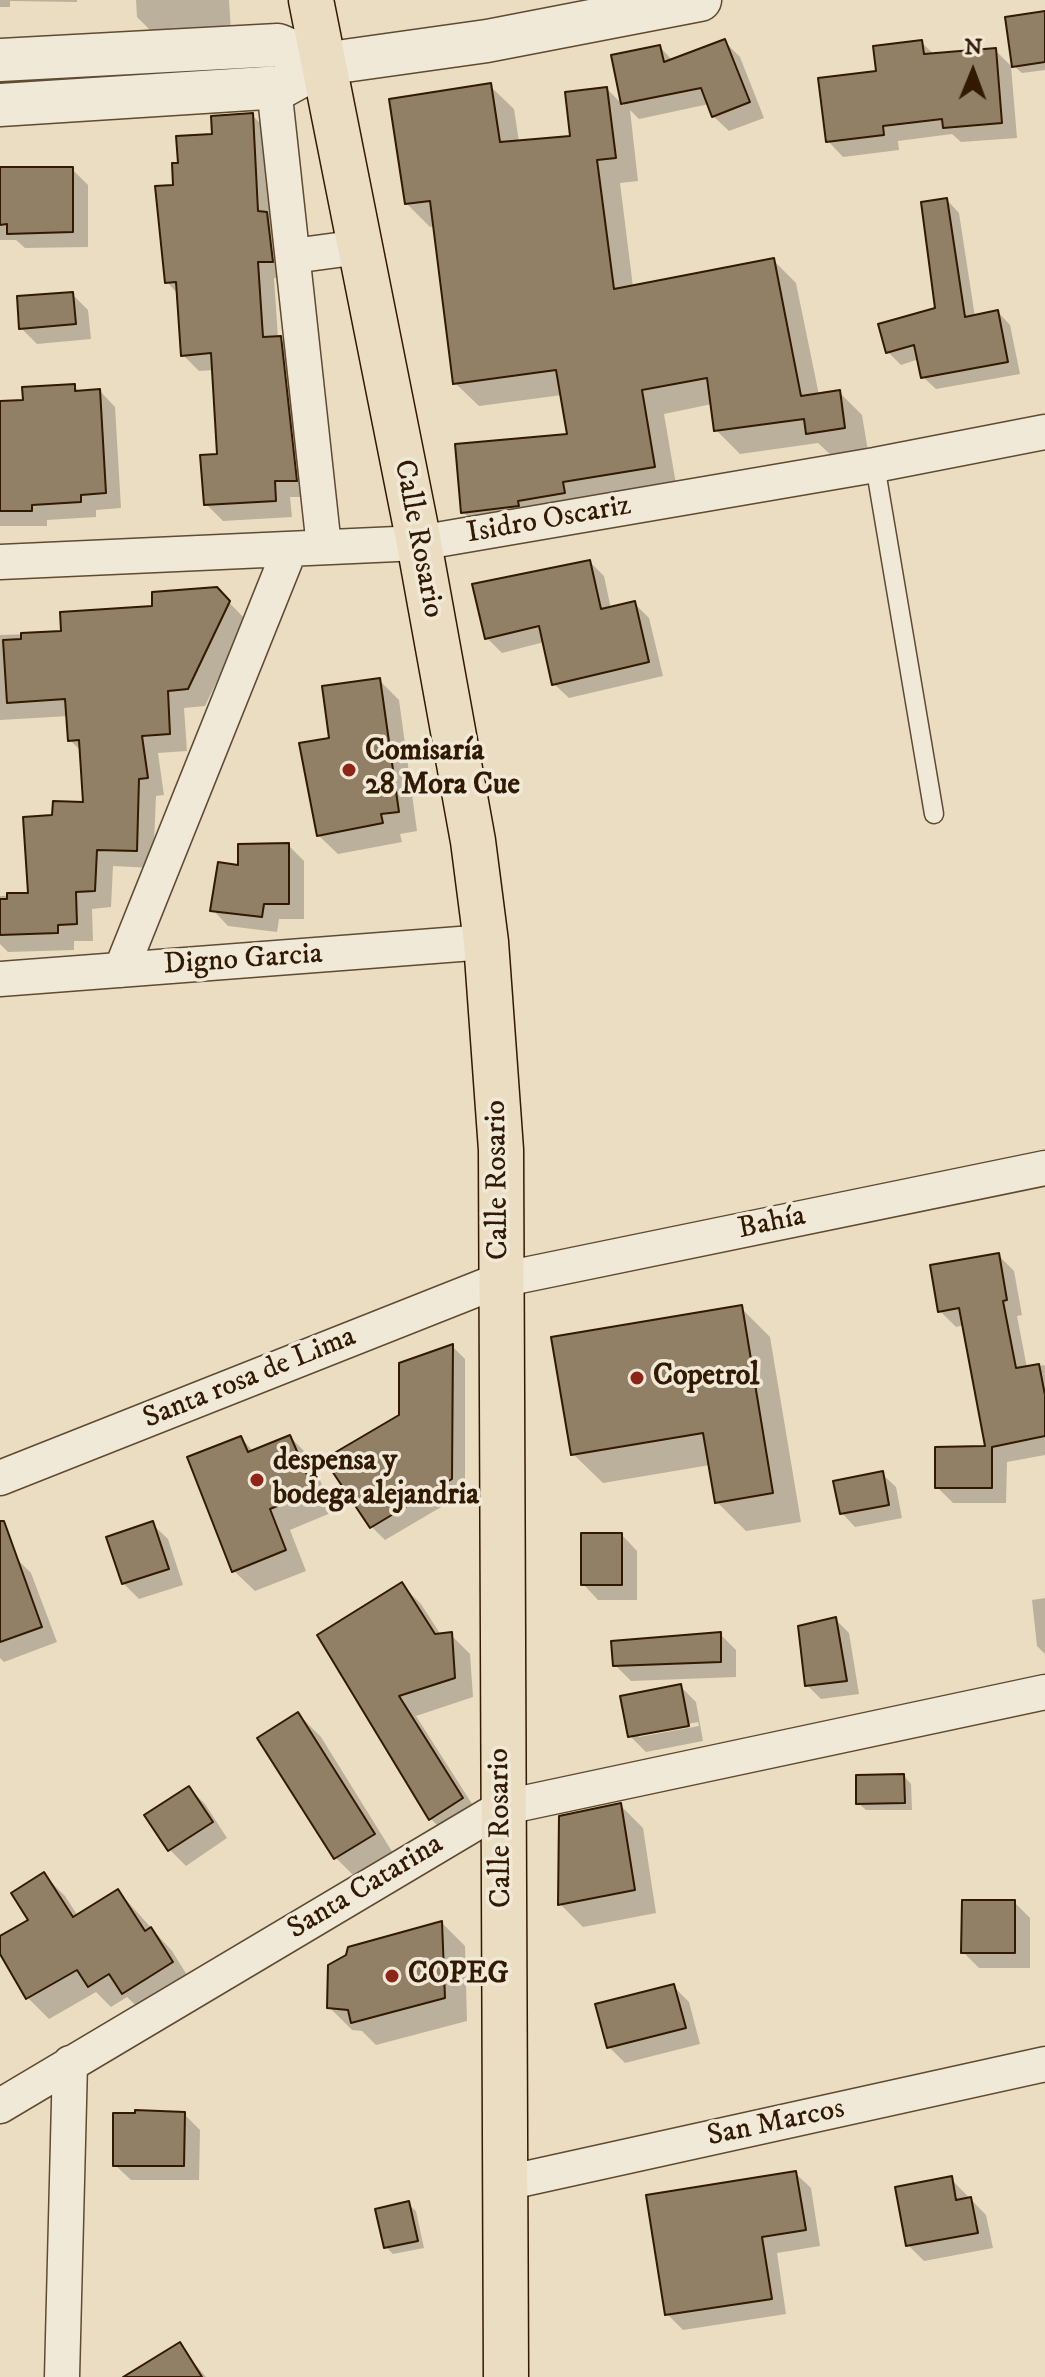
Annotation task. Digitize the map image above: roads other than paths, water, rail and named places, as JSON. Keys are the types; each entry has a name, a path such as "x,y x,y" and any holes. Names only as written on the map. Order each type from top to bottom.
{"main road":[{"name":"Calle Rosario","path":"311,0 419,543 473,841 486,942 501,1150 501,1808 506,2377"}],"street":[{"path":"0,105 274,87 323,64 487,41 700,0"},
{"path":"0,60 278,45 323,64"},
{"path":"274,87 324,547"},
{"path":"293,256 360,247"},
{"name":"Isidro Oscariz","path":"0,562 419,543 875,465 1045,432"},
{"path":"121,970 290,549"},
{"name":"Digno Garcia","path":"0,979 486,942"},
{"name":"Bahía","path":"500,1280 1045,1168"},
{"name":"Santa rosa de Lima","path":"0,1478 500,1280"},
{"name":"Santa Catarina","path":"0,2106 501,1808 1045,1692"},
{"path":"62,2377 70,2063"},
{"name":"San Marcos","path":"506,2183 1045,2064"}],"lane":[{"path":"875,465 934,814"}],"place":[{"name":"Comisaría 28 Mora Cue","path":"349,770"},
{"name":"Copetrol","path":"637,1378"},
{"name":"despensa y bodega alejandria","path":"257,1480"},
{"name":"COPEG","path":"392,1976"}]}
